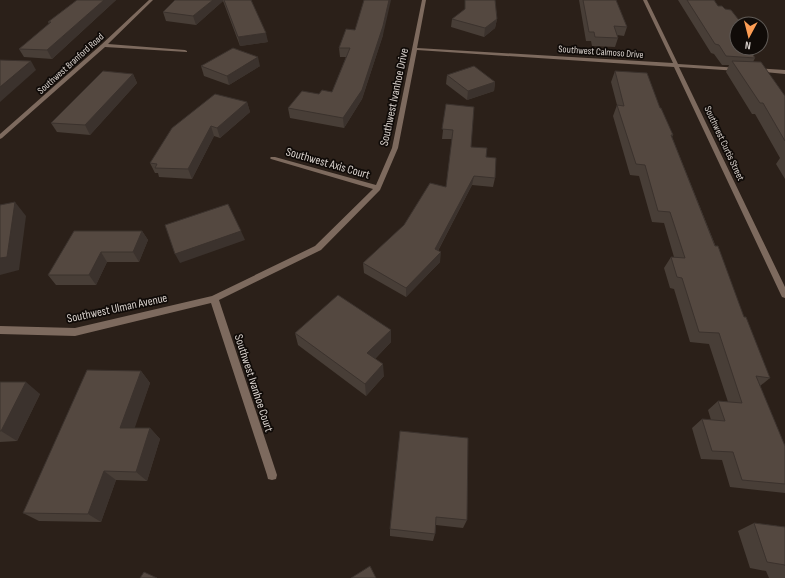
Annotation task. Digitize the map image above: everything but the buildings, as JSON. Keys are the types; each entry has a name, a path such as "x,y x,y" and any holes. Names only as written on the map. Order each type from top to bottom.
{"street":[{"name":"Southwest Branford Road","path":"0,137 104,45 151,0"},
{"name":"Southwest Ivanhoe Drive","path":"214,299 318,248 378,188 395,148 416,49 424,0"},
{"name":"Southwest Curtis Street","path":"645,0 785,295"},
{"path":"104,45 185,51"},
{"name":"Southwest Calmoso Drive","path":"416,49 785,72"},
{"name":"Southwest Axis Court","path":"273,158 378,188"},
{"name":"Southwest Ulman Avenue","path":"0,330 75,332 214,299"},
{"name":"Southwest Ivanhoe Court","path":"214,299 272,475"}]}
